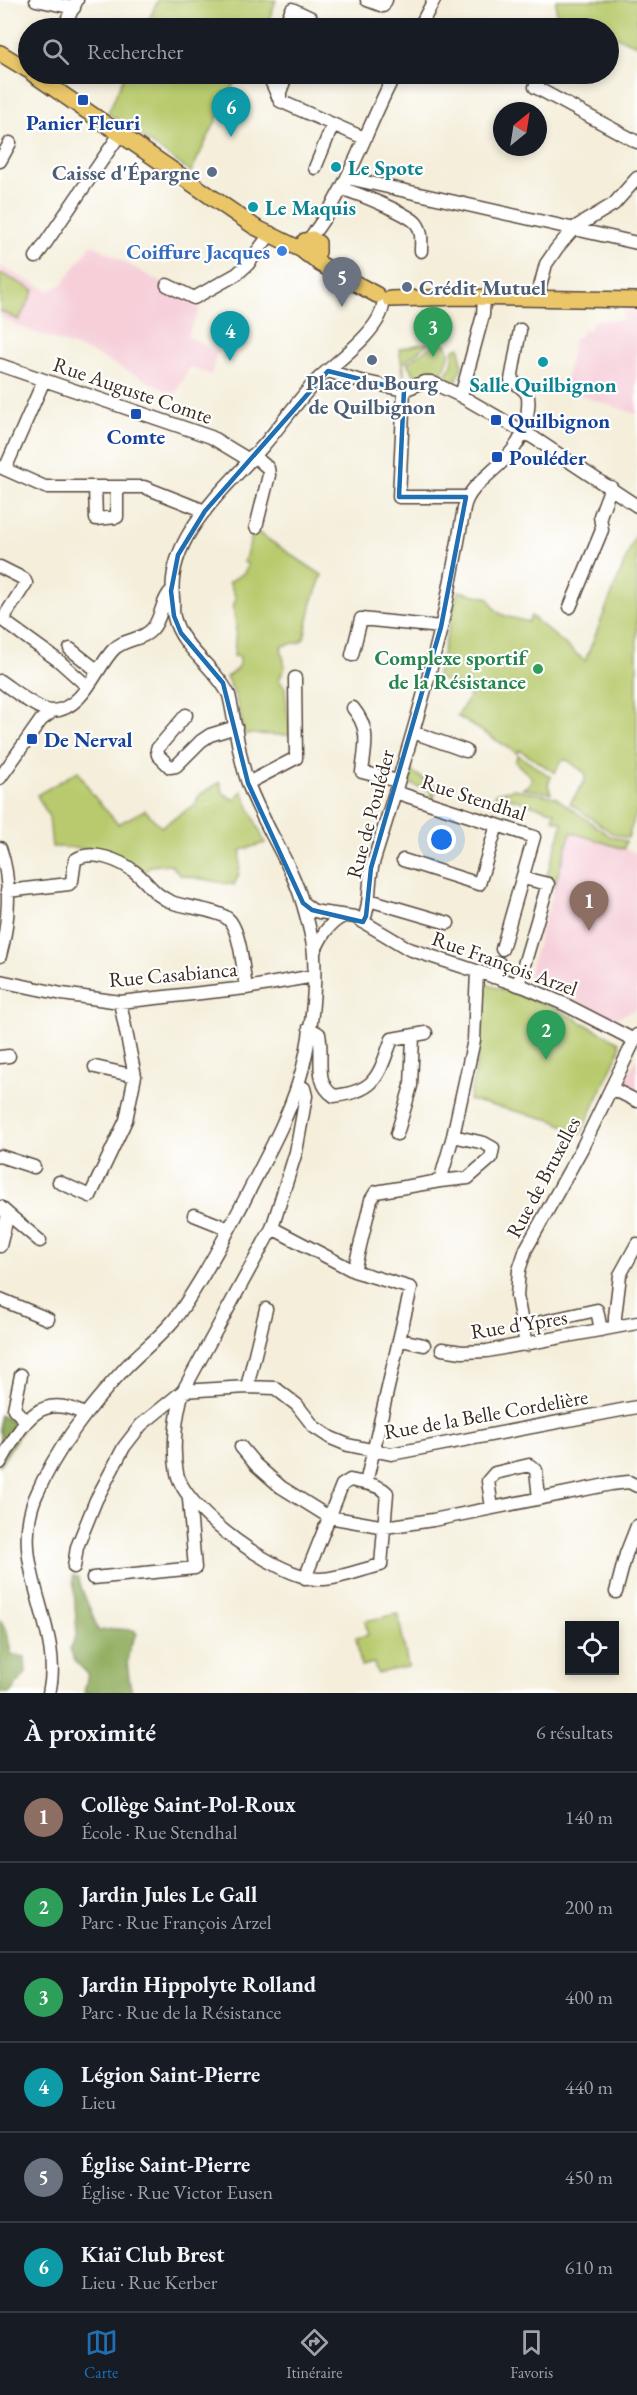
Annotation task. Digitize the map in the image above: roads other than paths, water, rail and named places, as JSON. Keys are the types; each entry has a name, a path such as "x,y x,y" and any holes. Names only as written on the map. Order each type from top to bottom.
{"main road":[{"path":"0,53 18,64"},
{"path":"49,84 255,227 310,247 320,264 383,300 484,297 637,300"}],"street":[{"path":"36,0 75,4 68,18"},
{"path":"368,0 383,6 386,0"},
{"path":"424,18 434,0"},
{"path":"288,18 292,9 311,18"},
{"path":"273,84 280,100 364,138"},
{"path":"280,100 279,92 283,84"},
{"path":"310,247 345,183 390,84"},
{"path":"537,84 535,87 637,142"},
{"path":"315,168 333,124"},
{"path":"36,257 120,134"},
{"path":"1,158 10,143"},
{"path":"537,298 546,264 551,255 574,228 614,204 637,178"},
{"path":"345,183 574,228 637,243"},
{"path":"345,183 416,222 421,234 421,251"},
{"path":"167,285 194,298 237,274 248,264 270,233"},
{"path":"461,396 483,315 484,297"},
{"path":"49,1693 54,1674 50,1645 30,1572 28,1532 34,1500 54,1460 84,1414 127,1366 176,1318 230,1228 272,1146 298,1085 307,1056 314,952 303,903 293,876 258,808 248,783 229,694 223,683 181,633 174,616 171,591 178,555 205,512 286,420 299,401 374,325 383,300"},
{"path":"404,390 399,497 466,497 516,449 525,432 529,399 526,391 511,380 520,330"},
{"name":"Rue Auguste Comte","path":"0,365 211,438 251,458"},
{"path":"328,371 404,390 424,382 432,382 525,432 637,506"},
{"path":"44,380 3,468 45,487 144,486 205,512"},
{"path":"251,458 268,468 269,475 256,527"},
{"path":"95,487 96,519 117,518 117,487"},
{"path":"570,607 602,530 600,516 611,487"},
{"name":"Rue de Pouléder","path":"363,922 369,900 371,868 413,732 441,627 466,497"},
{"path":"0,567 24,579 26,584 6,614 5,622 59,661 87,686"},
{"path":"0,778 41,720 53,711 68,706 87,686 119,644 149,634 156,626 166,598 171,591"},
{"path":"352,655 362,620 441,627"},
{"path":"70,650 98,671"},
{"path":"248,783 296,758 295,678"},
{"path":"0,681 37,705 53,711"},
{"path":"37,705 41,720"},
{"name":"Rue Stendhal","path":"353,708 363,721 366,739 362,772 497,825 534,837 502,949"},
{"path":"186,715 157,749 158,755 170,767 176,766 210,735 236,727"},
{"name":"Rue de Pouléder","path":"413,732 466,751"},
{"path":"404,860 479,884 497,825"},
{"path":"0,848 7,891 7,913 0,956"},
{"path":"7,891 69,884 72,881 75,860 82,856 94,856 123,865 136,873 159,897 189,908 219,914 230,920 236,933 246,988"},
{"path":"518,985 548,884 523,878"},
{"path":"369,900 448,924"},
{"path":"303,903 312,910 355,917 363,922"},
{"path":"314,952 322,934 337,919 345,915"},
{"name":"Rue François Arzel","path":"363,922 409,949 518,985 636,1038"},
{"path":"493,977 499,963"},
{"path":"440,1181 453,1136 474,1040 477,972"},
{"name":"Rue Casabianca","path":"0,981 62,994 120,1002 246,988 314,976"},
{"path":"59,1182 90,1196 126,1120 135,1076 120,1002"},
{"path":"309,1028 319,1034 322,1086 334,1096 353,1094 368,1086 381,1071 392,1039 426,1033"},
{"path":"397,1134 411,1086 413,1036"},
{"name":"Rue de Bruxelles","path":"526,1345 517,1296 519,1270 526,1249 636,1038"},
{"path":"95,1067 135,1076"},
{"path":"298,1085 304,1088 306,1096 296,1152 272,1228 183,1390 179,1405 176,1444 177,1474 189,1499 213,1523 256,1555 305,1578 321,1580 381,1565 387,1493 383,1489 366,1483 350,1480 342,1485 305,1578"},
{"path":"611,1088 637,1101"},
{"path":"354,1271 371,1200 376,1192 468,1178 491,1158 493,1148 484,1143 453,1136"},
{"path":"0,1156 34,1167"},
{"path":"4,1211 40,1241"},
{"path":"0,1246 4,1211"},
{"path":"194,1215 230,1228"},
{"path":"272,1228 354,1271 411,1288 366,1483"},
{"path":"615,1327 620,1275 637,1244"},
{"path":"0,1299 48,1319"},
{"path":"247,1386 266,1309"},
{"name":"Rue d'Ypres","path":"522,1326 597,1310 601,1330"},
{"name":"Rue d'Ypres","path":"442,1349 479,1351 526,1345 637,1323"},
{"path":"400,1340 424,1345"},
{"path":"21,1375 14,1409 25,1420"},
{"name":"Rue de la Belle Cordelière","path":"183,1390 247,1386 275,1389 297,1405 314,1427 348,1445 391,1454 637,1407"},
{"path":"74,1567 77,1547 96,1500 124,1447 141,1425 183,1390"},
{"path":"0,1463 25,1420 46,1408 76,1410 84,1414"},
{"path":"241,1447 256,1465 280,1487 329,1517 385,1527 433,1520 611,1484 629,1482 637,1486"},
{"path":"492,1508 488,1481 495,1473 529,1465 536,1470 539,1498"},
{"path":"93,1578 195,1568 189,1499"},
{"path":"191,1527 213,1523"},
{"path":"616,1592 637,1526"}],"place":[{"name":"Panier Fleuri","path":"83,100"},
{"name":"Kiaï Club Brest","path":"231,137"},
{"name":"Le Spote","path":"336,167"},
{"name":"Caisse d'Épargne","path":"212,172"},
{"name":"Le Maquis","path":"253,207"},
{"name":"Coiffure Jacques","path":"282,251"},
{"name":"Crédit Mutuel","path":"407,287"},
{"name":"Église Saint-Pierre","path":"342,307"},
{"name":"Jardin Hippolyte Rolland","path":"433,357"},
{"name":"Place du Bourg de Quilbignon","path":"372,360"},
{"name":"Légion Saint-Pierre","path":"230,361"},
{"name":"Salle Quilbignon","path":"543,362"},
{"name":"Comte","path":"136,414"},
{"name":"Quilbignon","path":"496,420"},
{"name":"Pouléder","path":"497,457"},
{"name":"Complexe sportif de la Résistance","path":"538,669"},
{"name":"De Nerval","path":"32,739"},
{"name":"Collège Saint-Pol-Roux","path":"589,931"},
{"name":"Jardin Jules Le Gall","path":"546,1060"}]}
